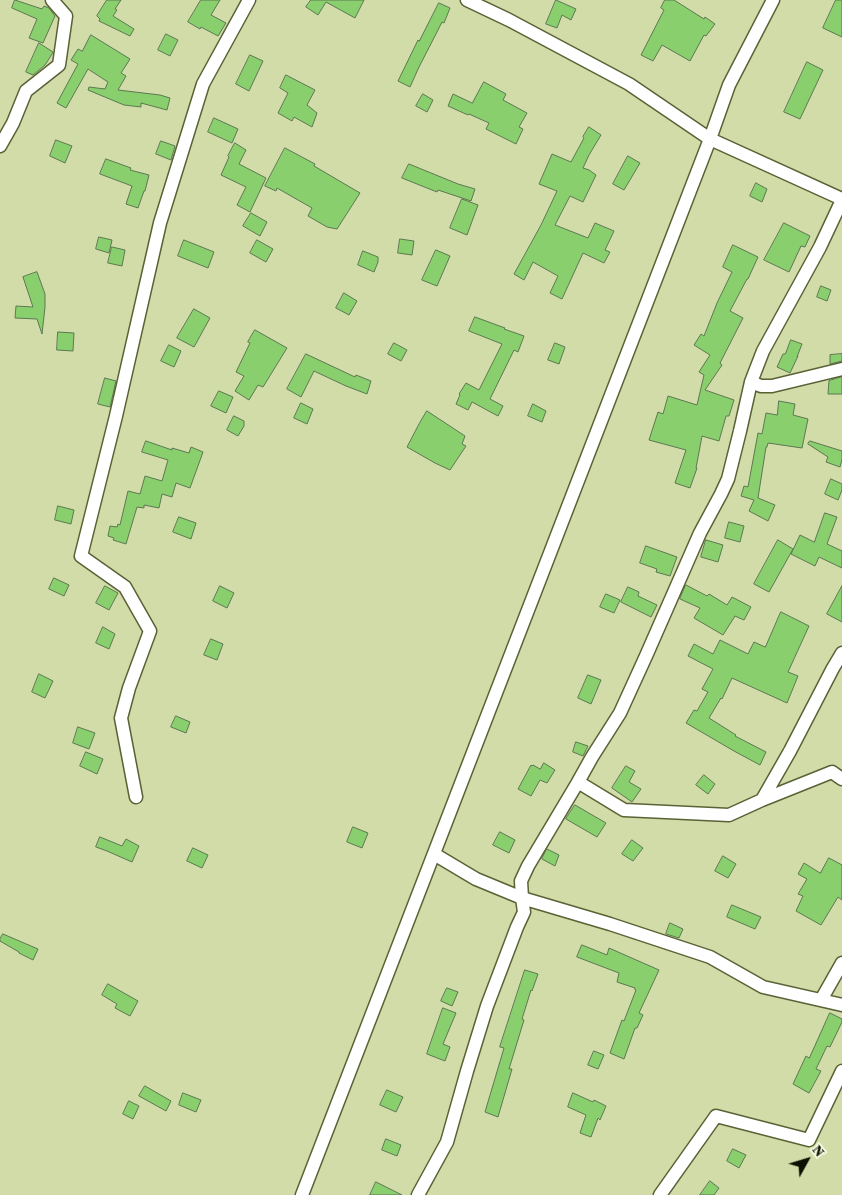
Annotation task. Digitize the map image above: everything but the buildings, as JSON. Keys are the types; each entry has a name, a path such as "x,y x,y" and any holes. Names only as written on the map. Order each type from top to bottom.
{"street":[{"path":"0,146 13,123 26,91 58,65 66,16 52,0"},
{"path":"136,797 121,718 129,688 150,631 125,587 82,556 160,223 203,84 249,0"},
{"path":"418,1195 447,1142 486,1006 524,912 521,881 592,757 620,713 700,533 728,479 751,382 763,351 820,247 842,200 710,139 629,84 467,0"},
{"path":"302,1195 710,139 729,85 773,0"},
{"path":"751,382 761,386 772,386 842,369"},
{"path":"762,800 838,671 842,653"},
{"path":"578,782 624,810 729,815 832,772 842,779"},
{"path":"434,854 476,879 522,898 610,924 710,957 763,987 842,1005"},
{"path":"821,1000 842,963"},
{"path":"660,1195 716,1116 809,1140 842,1071"}]}
